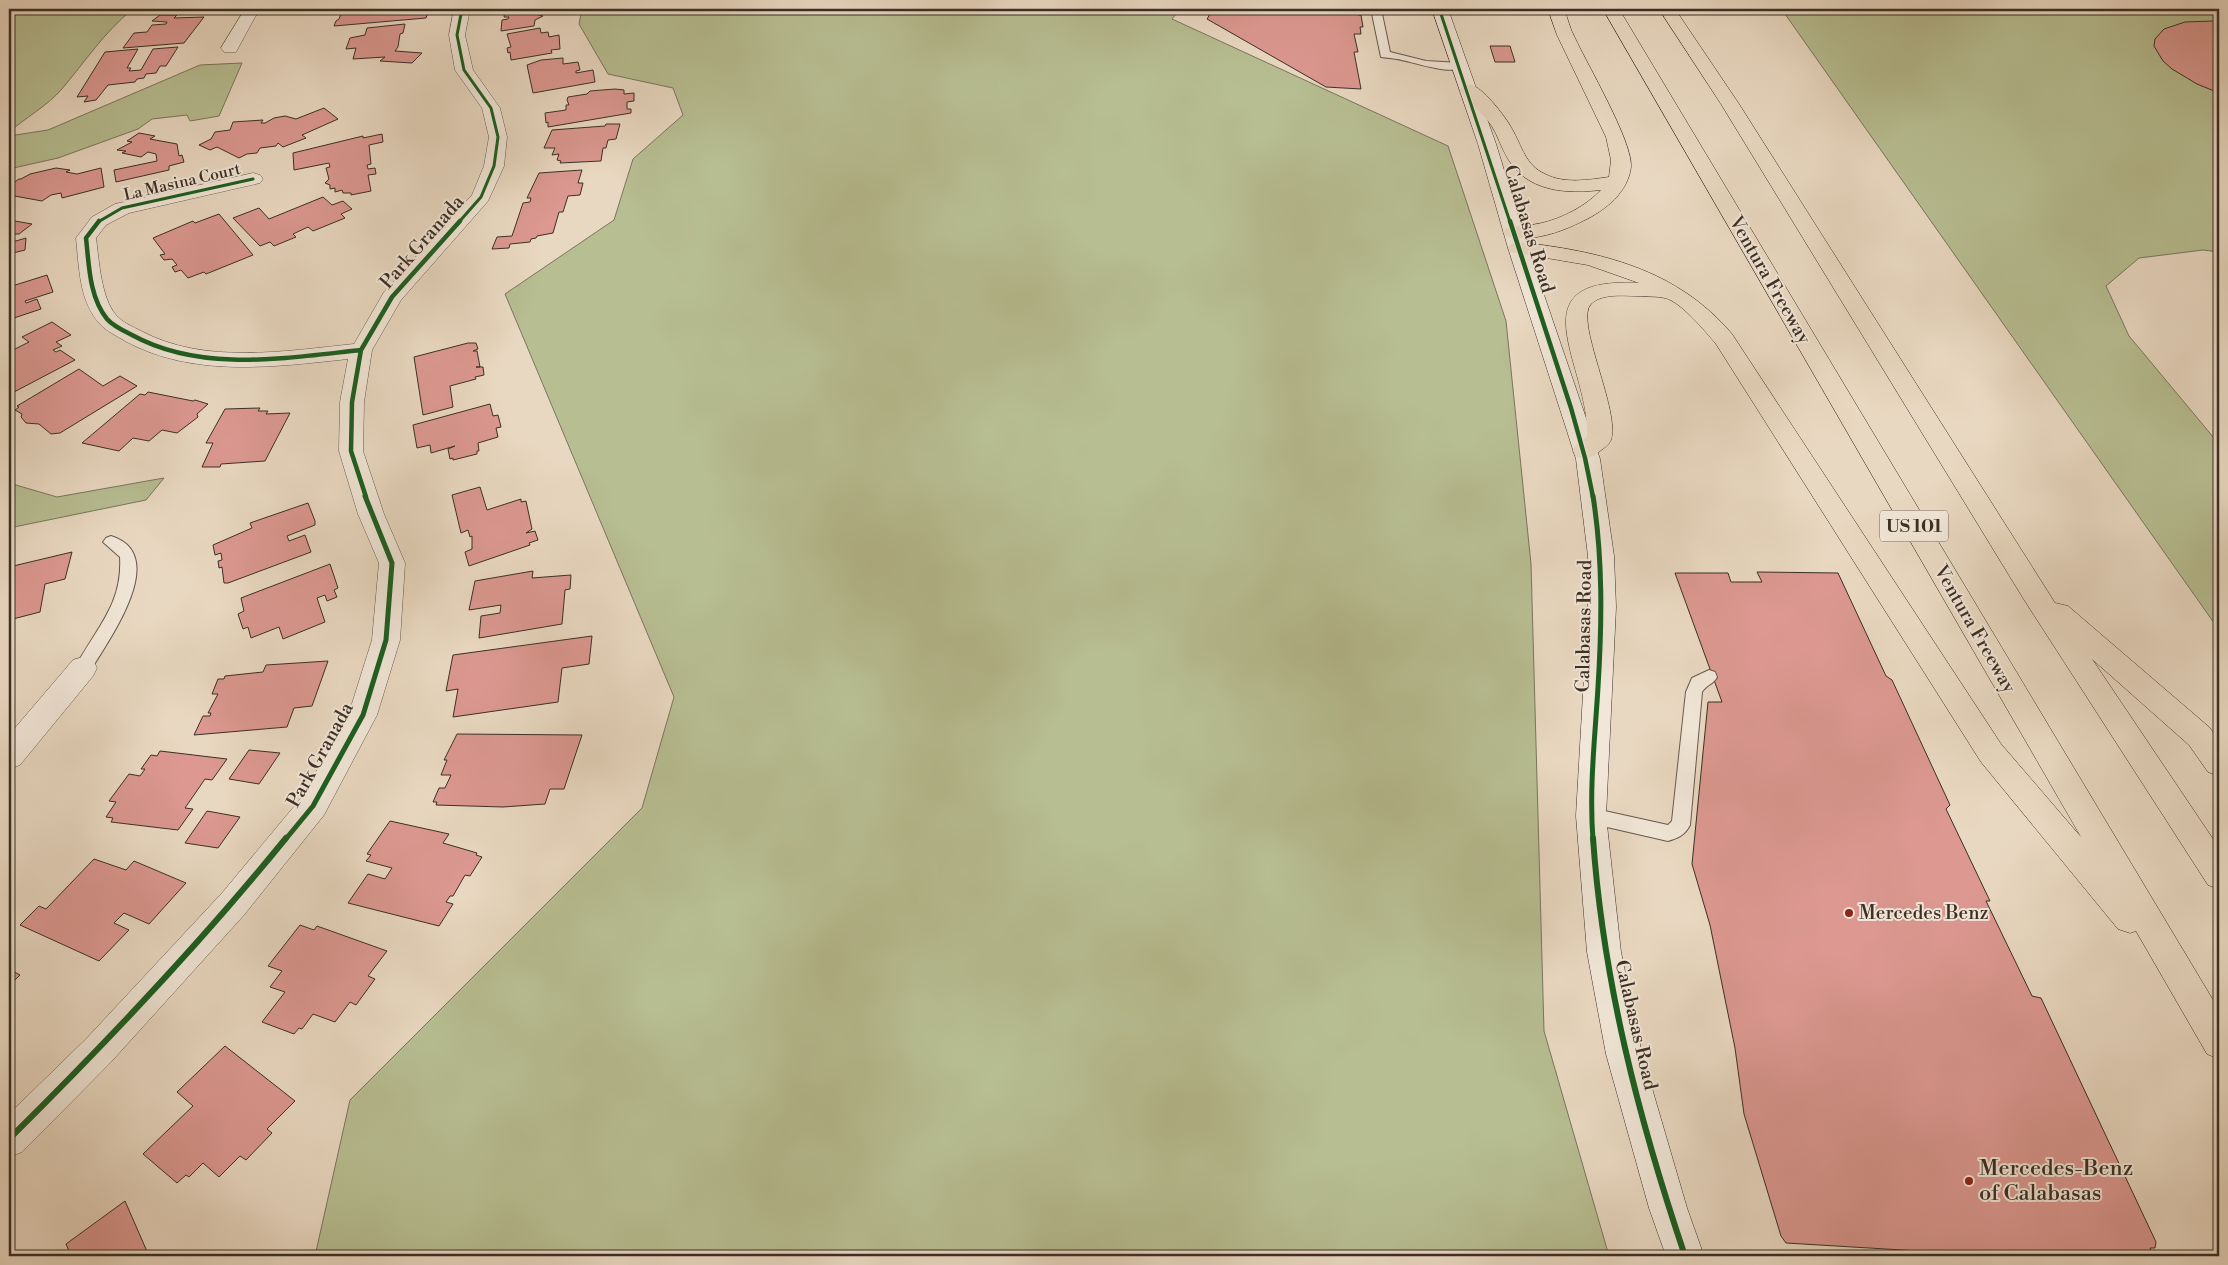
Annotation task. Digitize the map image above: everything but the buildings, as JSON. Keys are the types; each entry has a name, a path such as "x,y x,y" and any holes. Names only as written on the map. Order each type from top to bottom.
{"highway":[{"path":"1516,240 1590,210 1602,201 1618,182 1621,168 1620,152 1615,137 1564,35 1556,9"},
{"name":"Ventura Freeway","path":"1611,9 2179,977 2219,1042"},
{"path":"1667,9 1735,113 2032,592 2219,875"},
{"path":"1469,90 1501,124 1517,160 1533,176 1551,184 1569,186 1588,186 1618,182"},
{"path":"1516,240 1553,251 1614,265 1640,275 1675,294 1705,316 1724,339 1991,753 2179,977"},
{"path":"1585,451 1599,440 1600,420 1578,328 1576,314 1579,304 1587,296 1609,290 1630,289 1675,294"},
{"path":"2032,592 2199,736 2219,763"}],"street":[{"path":"230,48 248,15 254,9"},
{"name":"Park Granada","path":"9,1139 99,1050 233,904 313,806 363,715 386,640 392,563 371,514 351,451 352,402 361,350 392,297 480,197 494,166 498,137 491,108 464,70 457,35 462,9"},
{"name":"Calabasas Road","path":"1440,9 1469,90 1585,451 1601,556 1602,607 1591,816 1604,952 1624,1054 1668,1208 1685,1256"},
{"name":"La Masina Court","path":"253,179 122,208 98,222 86,238 94,296 108,320 137,341 177,354 221,359 279,359 361,350"},
{"path":"9,756 82,668"}],"lane":[{"path":"1376,9 1385,55 1399,56 1425,64 1460,66"},
{"path":"82,668 121,605 129,575 128,555 111,542"},
{"path":"1591,816 1668,832 1674,831 1681,825 1694,692 1698,683 1709,677"}],"green space":[{"path":"26,9 133,9 104,37 56,96 9,132 9,14"},
{"path":"582,9 1180,9 1172,19 1448,146 1506,321 1531,564 1544,1031 1609,1256 315,1256 350,1100 642,808 674,697 505,294 614,220 633,159 683,115 673,88 608,74 579,24"},
{"path":"1799,9 2219,9 2219,252 2203,250 2139,258 2106,286 2129,336 2219,444 2219,630 1785,14"},
{"path":"242,63 219,116 190,121 187,115 152,119 138,129 58,158 9,169 9,136 48,130 200,65"},
{"path":"164,478 146,500 9,528 9,483 57,497"}],"cycle path":[{"path":"9,1139 99,1050 233,904 313,806 363,715 386,640 392,563 371,514 351,451 352,402 361,350 392,297 481,197 494,166 498,137 491,108 464,70 457,35 462,9"},
{"path":"1440,11 1579,433 1591,483 1598,530 1601,598 1591,801 1595,873 1611,985 1622,1040 1650,1149 1685,1256"},
{"path":"253,179 122,208 99,221 86,238 94,290 101,310 107,319 126,332 150,345 178,354 208,358 240,359 303,356 361,350"}],"place":[{"name":"Mercedes Benz","path":"1849,913"},
{"name":"Mercedes-Benz of Calabasas","path":"1969,1181"}]}
